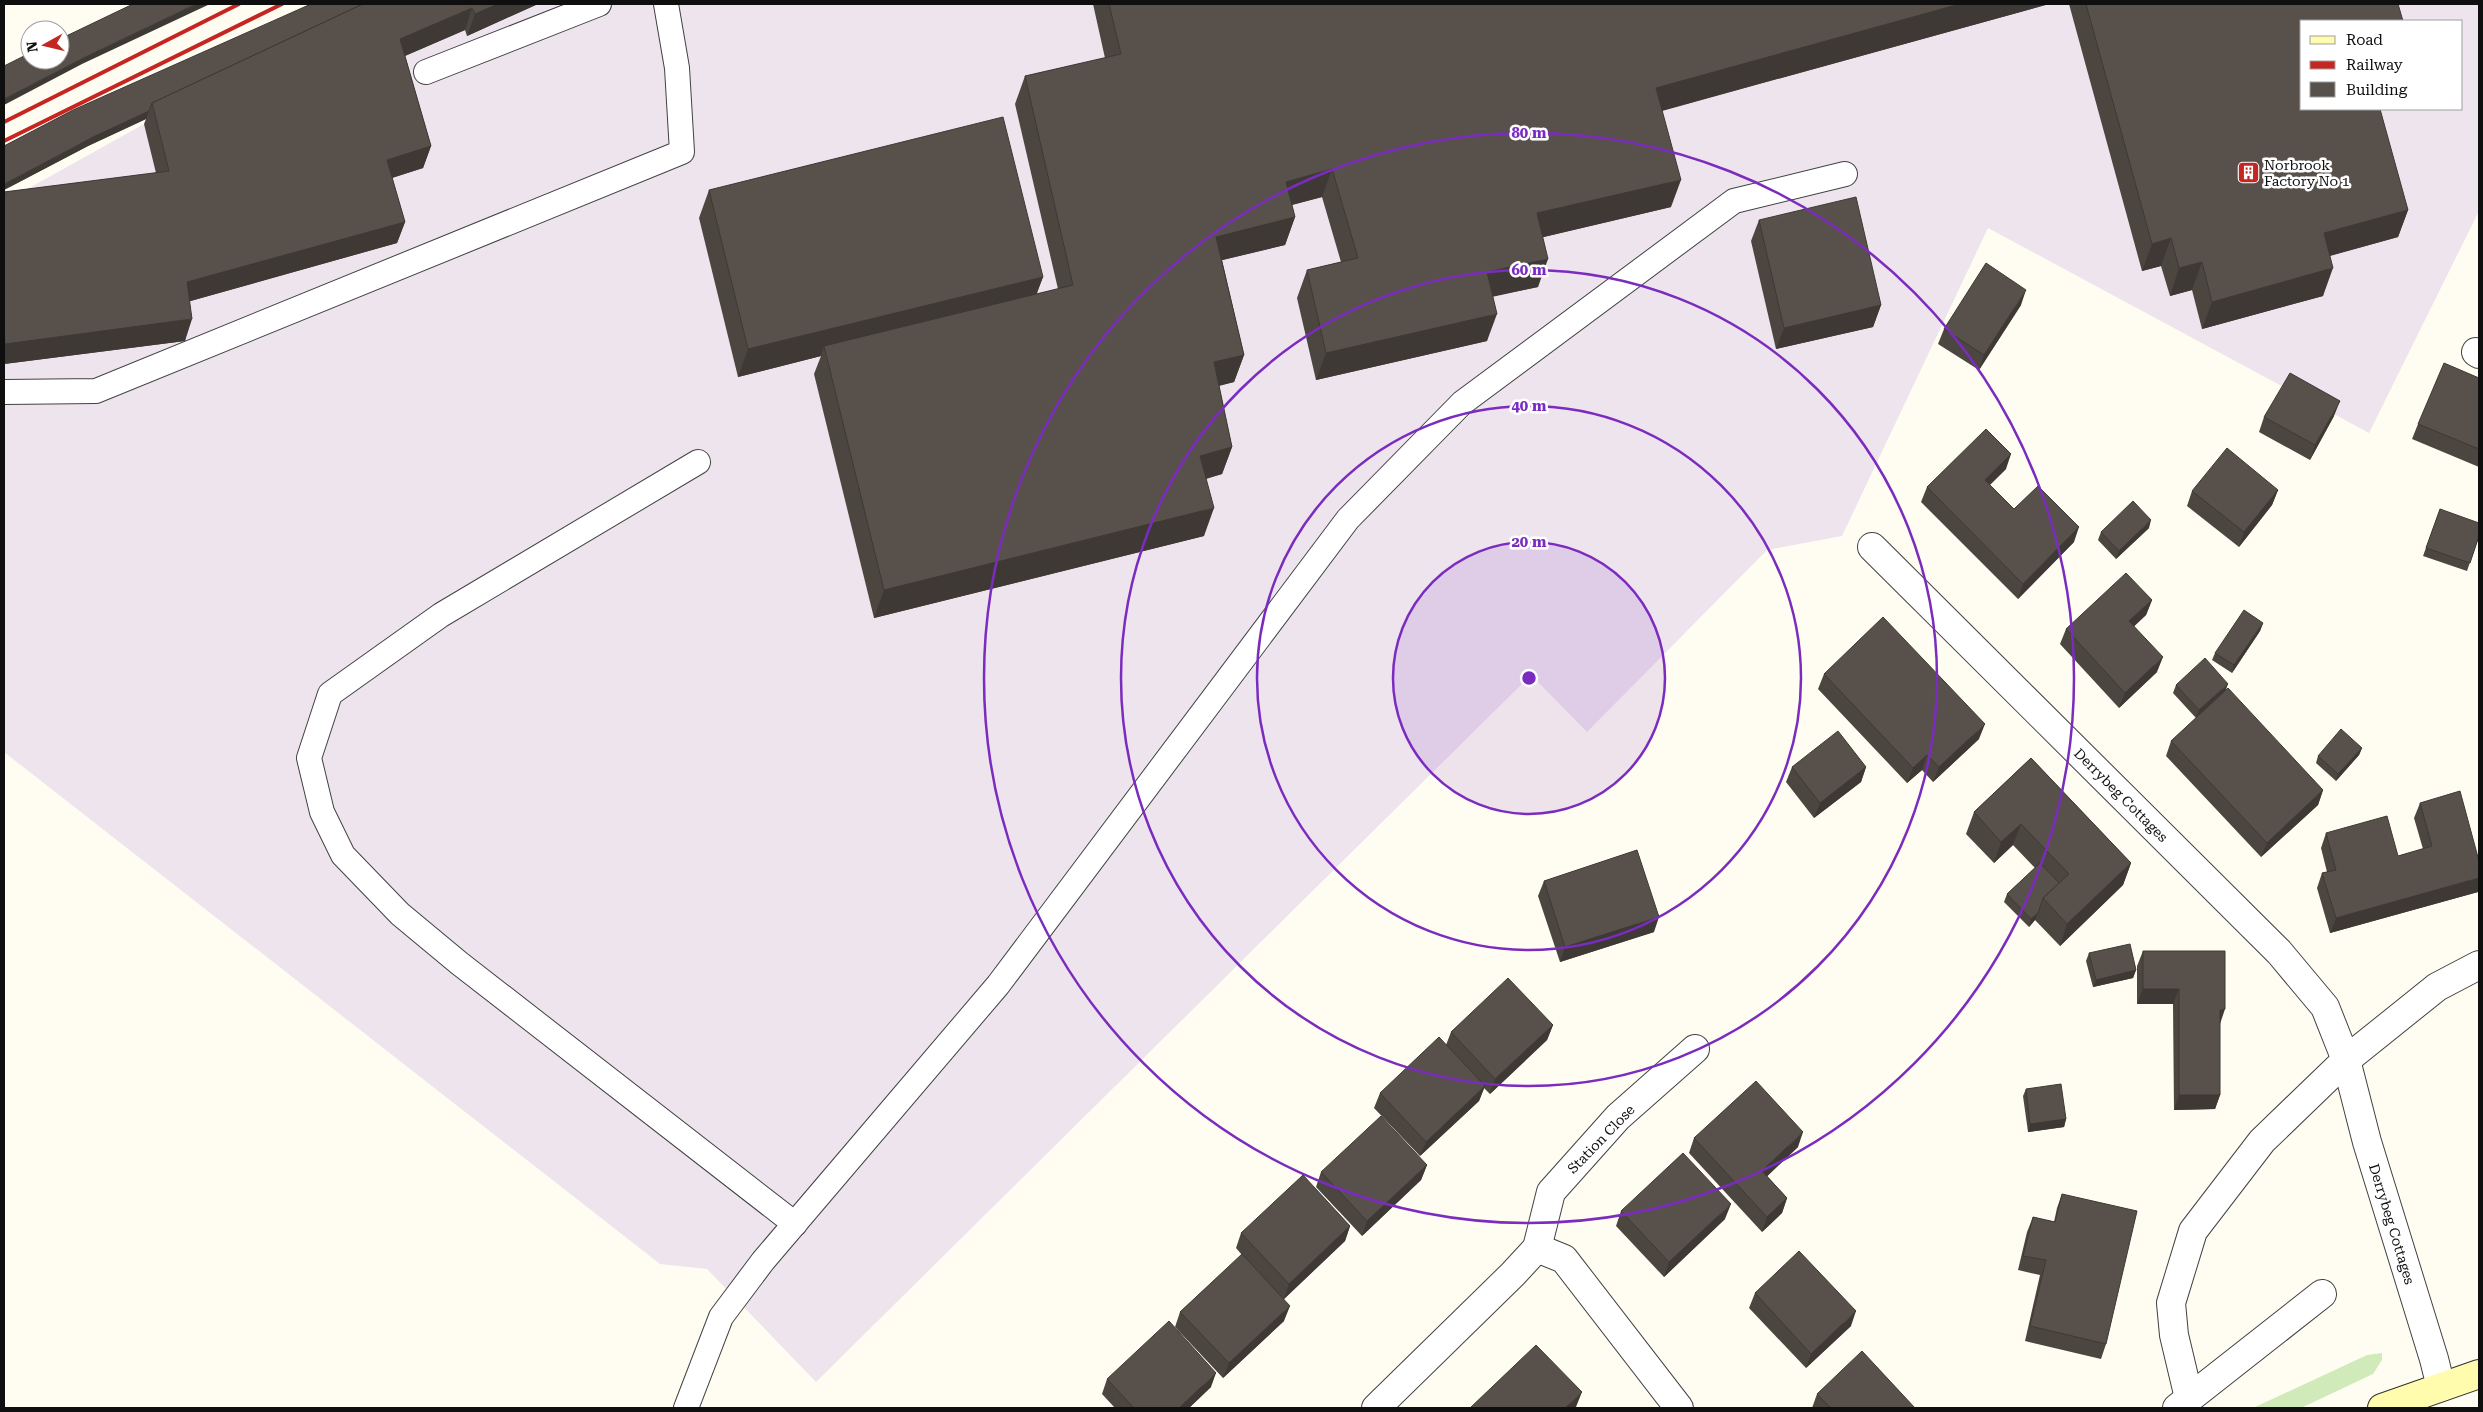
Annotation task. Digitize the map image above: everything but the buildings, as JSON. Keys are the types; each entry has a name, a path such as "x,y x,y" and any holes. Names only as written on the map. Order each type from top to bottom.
{"main road":[{"path":"2382,1408 2479,1374"}],"street":[{"name":"Derrybeg Cottages","path":"1872,547 2278,952 2324,1007 2346,1060 2366,1142 2434,1359 2441,1387"},
{"path":"2183,1403 2171,1303 2193,1232 2262,1141 2346,1060 2437,987 2479,965"},
{"name":"Station Close","path":"1376,1408 1513,1274 1537,1248 1551,1192 1618,1118 1695,1049"},
{"path":"1537,1248 1564,1259 1680,1408"},
{"path":"2183,1403 2322,1294"}],"lane":[{"path":"426,72 599,4"},
{"path":"4,392 96,391 682,152 677,68 666,4"},
{"path":"686,1408 721,1317 763,1261 998,985 1348,519 1470,397 1734,201 1845,174"},
{"path":"698,462 441,615 330,694 309,758 322,812 343,855 400,914 474,975 796,1224"}],"shaded area":[{"path":"403,4 2479,4 2479,211 2369,433 1988,228 1842,536 1767,550 1587,732 1531,675 816,1382 707,1269 660,1264 4,752 4,202 144,124"}],"green space":[{"path":"2382,1353 2382,1360 2373,1374 2301,1408 2253,1408 2367,1355"}],"railway":[{"path":"4,122 239,4"},
{"path":"4,141 282,4"}],"place":[{"name":"Norbrook Factory No 1","path":"2248,173"}]}
